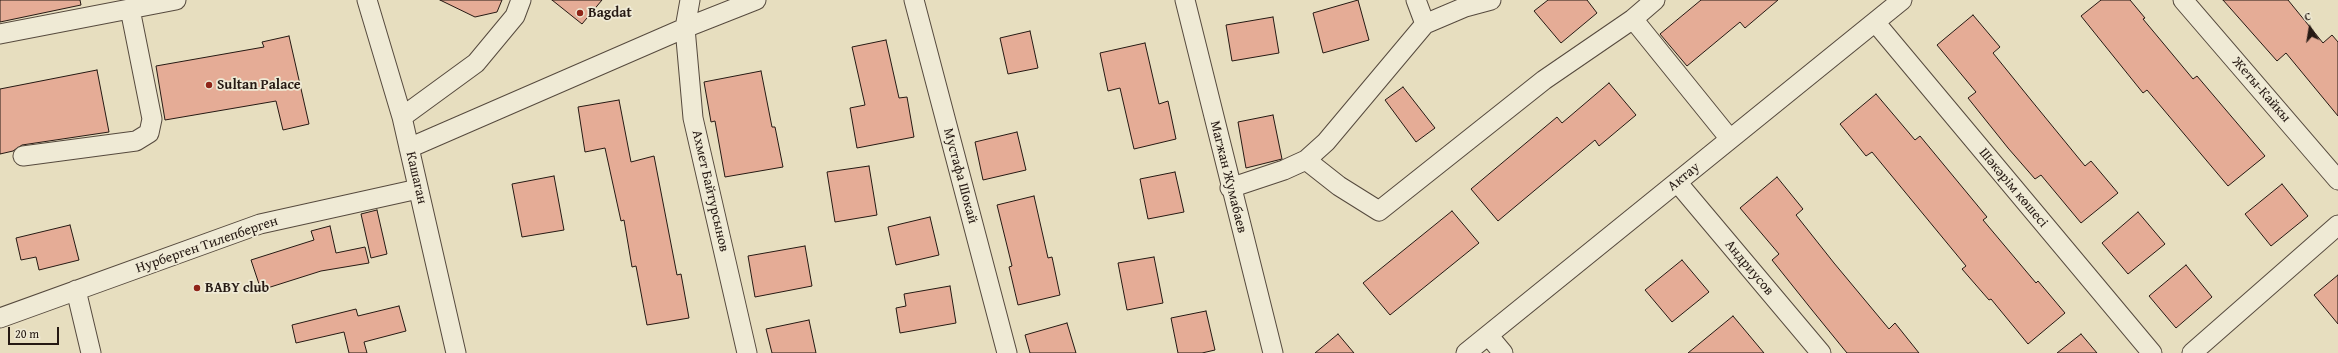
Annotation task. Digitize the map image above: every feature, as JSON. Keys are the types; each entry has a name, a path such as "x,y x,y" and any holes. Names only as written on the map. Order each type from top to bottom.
{"street":[{"path":"0,34 176,0"},
{"path":"402,117 476,63 515,16 521,0"},
{"name":"Ахмет Байтурсынов","path":"690,0 686,28 693,118 747,353"},
{"path":"409,148 686,28 756,0"},
{"name":"Мустафа Шокай","path":"914,0 1007,353"},
{"name":"Магжан Жумабаев","path":"1185,0 1230,188 1273,353"},
{"path":"1416,0 1425,24"},
{"path":"1230,188 1284,170 1306,160 1326,142 1425,24 1466,7 1491,0"},
{"path":"1306,160 1339,186 1379,211 1544,80 1633,18 1655,0"},
{"name":"Актау","path":"1466,353 1902,0"},
{"name":"Жеты-Кайкы","path":"2183,0 2338,180"},
{"name":"Кашаган","path":"368,2 402,117 456,353"},
{"path":"23,156 136,141 149,133 152,119 130,9"},
{"path":"1633,18 1730,140"},
{"name":"Шәкәрім көшесі","path":"1875,22 2152,353"},
{"name":"Андриусов","path":"1677,182 1821,353"},
{"name":"Нурберген Тилепберген","path":"0,318 260,224 418,189"},
{"path":"2192,353 2338,225"},
{"path":"76,290 91,353"},
{"path":"1488,335 1503,353"}],"building":[{"path":"0,0 80,0 81,5 0,22"},
{"path":"440,0 502,0 497,12 475,17"},
{"name":"Bagdat","path":"552,0 602,0 582,24"},
{"path":"1358,0 1369,40 1323,53 1313,13"},
{"path":"1548,0 1587,0 1597,13 1561,43 1534,11"},
{"path":"1701,0 1778,0 1745,28 1740,22 1687,66 1660,34"},
{"path":"2101,0 2130,0 2145,18 2143,19 2193,79 2197,76 2265,156 2228,186 2147,90 2143,93 2081,16"},
{"path":"2223,0 2288,0 2323,43 2332,35 2338,42 2338,116 2286,53 2277,61"},
{"path":"1973,15 2000,47 1993,53 2031,100 2085,166 2091,161 2118,193 2081,223 2041,175 2035,179 2008,148 1968,98 1976,92 1937,45"},
{"path":"1273,17 1279,53 1232,61 1226,25"},
{"path":"1030,31 1038,68 1008,74 1000,38"},
{"name":"Sultan Palace","path":"289,36 309,124 283,130 276,101 165,120 156,66 264,47 262,42"},
{"path":"886,40 899,98 907,97 914,137 857,148 850,108 865,105 852,47"},
{"path":"1145,43 1159,104 1168,101 1176,139 1134,149 1120,88 1108,91 1100,53"},
{"path":"97,70 109,132 22,145 13,151 0,154 0,89"},
{"path":"761,71 772,127 775,127 783,167 725,177 715,121 711,122 704,82"},
{"path":"1609,83 1636,115 1599,146 1595,140 1498,221 1471,189 1557,117 1562,123"},
{"path":"1403,87 1435,128 1416,142 1385,100"},
{"path":"1876,94 1915,140 1920,136 1987,217 1983,220 2036,283 2038,281 2065,313 2028,344 1991,299 1989,300 1962,269 1966,266 1872,152 1866,156 1840,124"},
{"path":"619,100 631,162 654,156 677,275 681,274 689,318 647,325 636,266 632,267 624,220 621,221 605,148 585,152 578,107"},
{"path":"1273,115 1282,159 1246,168 1238,122"},
{"path":"1017,132 1026,170 983,180 975,142"},
{"path":"869,166 877,215 835,222 827,172"},
{"path":"1175,172 1184,212 1148,219 1140,179"},
{"path":"554,176 564,230 522,237 512,184"},
{"path":"1777,177 1803,209 1796,215 1834,263 1889,329 1895,323 1919,353 1847,353 1812,310 1772,260 1779,254 1740,208"},
{"path":"2282,184 2308,216 2271,246 2245,214"},
{"path":"1034,196 1048,258 1052,257 1060,295 1018,305 1009,267 1012,266 997,205"},
{"path":"377,210 387,254 371,258 361,214"},
{"path":"1452,211 1479,243 1390,315 1363,283"},
{"path":"2138,212 2165,244 2128,274 2102,243"},
{"path":"930,217 939,255 896,265 888,227"},
{"path":"70,225 79,260 39,270 36,257 21,260 16,238"},
{"path":"330,226 336,253 365,247 369,263 321,271 261,290 251,260 314,240 311,231"},
{"path":"805,246 812,286 755,297 748,256"},
{"path":"1154,257 1163,303 1127,310 1118,263"},
{"path":"1682,260 1709,292 1672,322 1645,290"},
{"path":"2186,265 2212,297 2176,328 2149,296"},
{"path":"2338,275 2338,324 2314,295"},
{"path":"950,286 956,323 900,333 896,308 906,306 904,294"},
{"path":"399,306 406,331 364,342 367,353 349,353 344,332 296,343 292,325 356,309 358,316"},
{"path":"1206,311 1215,350 1202,353 1178,353 1171,318"},
{"path":"1733,316 1764,353 1688,353"},
{"path":"809,320 816,353 772,353 766,329"},
{"path":"1067,323 1076,353 1030,353 1025,335"},
{"path":"1338,334 1354,353 1315,353"},
{"path":"2081,334 2097,353 2057,353"}],"place":[{"name":"Bagdat","path":"580,13"},
{"name":"Sultan Palace","path":"209,85"},
{"name":"BABY club","path":"197,288"}]}
